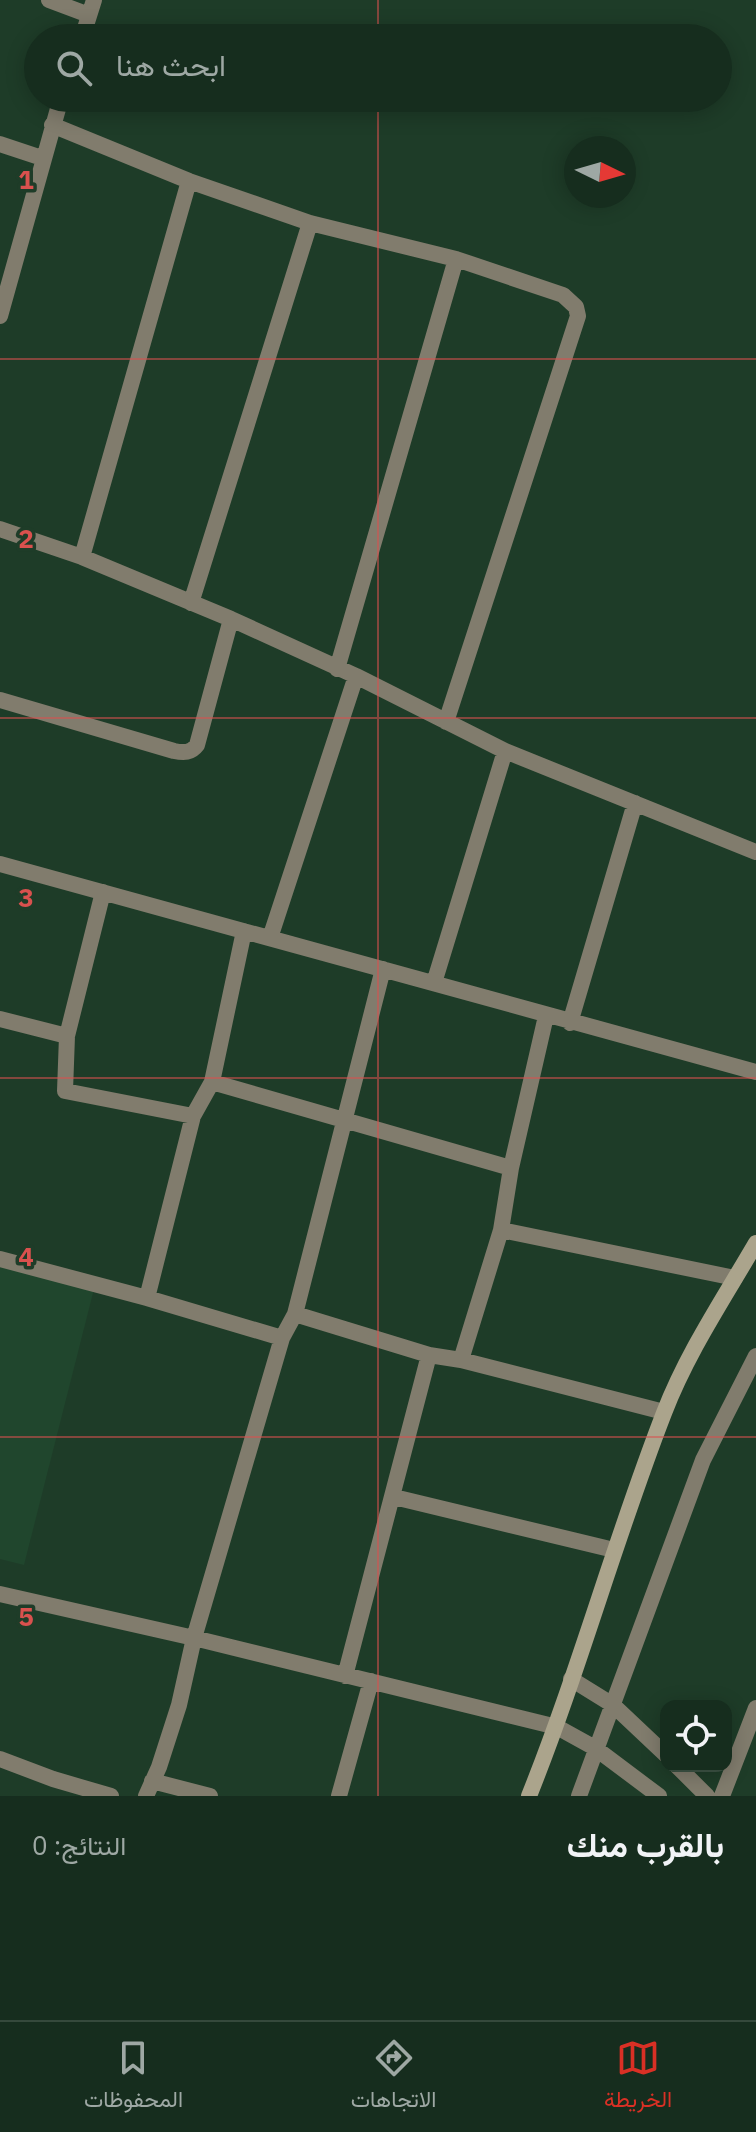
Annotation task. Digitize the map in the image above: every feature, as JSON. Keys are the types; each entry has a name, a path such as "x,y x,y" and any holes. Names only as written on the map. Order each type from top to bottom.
{"street":[{"path":"49,0 92,7"},
{"path":"0,316 6,273 56,112"},
{"path":"52,125 189,181 310,223 456,259 563,295 576,307 578,316 446,722"},
{"path":"0,144 42,158"},
{"path":"82,557 189,181"},
{"path":"191,603 310,223"},
{"path":"337,669 456,259"},
{"path":"0,529 82,557 231,619 356,676 505,751 756,852"},
{"path":"0,700 174,751 193,750 231,619"},
{"path":"270,938 356,676"},
{"path":"434,983 505,751"},
{"path":"570,1023 635,803"},
{"path":"0,864 756,1072"},
{"path":"103,892 67,1036 65,1091 193,1116"},
{"path":"147,1298 193,1116 212,1082 244,931"},
{"path":"210,1796 149,1788 179,1705 194,1638 282,1338 295,1314 342,1120 383,969"},
{"path":"461,1360 501,1230 511,1168 546,1016"},
{"path":"0,1019 67,1036"},
{"path":"212,1082 511,1168"},
{"path":"501,1230 735,1278"},
{"path":"529,1796 557,1727 614,1550 664,1412 697,1345 756,1243"},
{"path":"0,1259 282,1338"},
{"path":"295,1314 429,1355 461,1360 664,1412"},
{"path":"345,1676 429,1355"},
{"path":"579,1796 703,1460 756,1356"},
{"path":"394,1497 614,1550"},
{"path":"0,1594 557,1727 595,1748 659,1796"},
{"path":"571,1679 613,1705 660,1749"},
{"path":"339,1796 371,1681"},
{"path":"722,1796 756,1708"},
{"path":"0,1759 111,1796"},
{"path":"683,1772 707,1796"}],"shaded area":[{"path":"0,1251 95,1285 24,1565 0,1559"}]}
